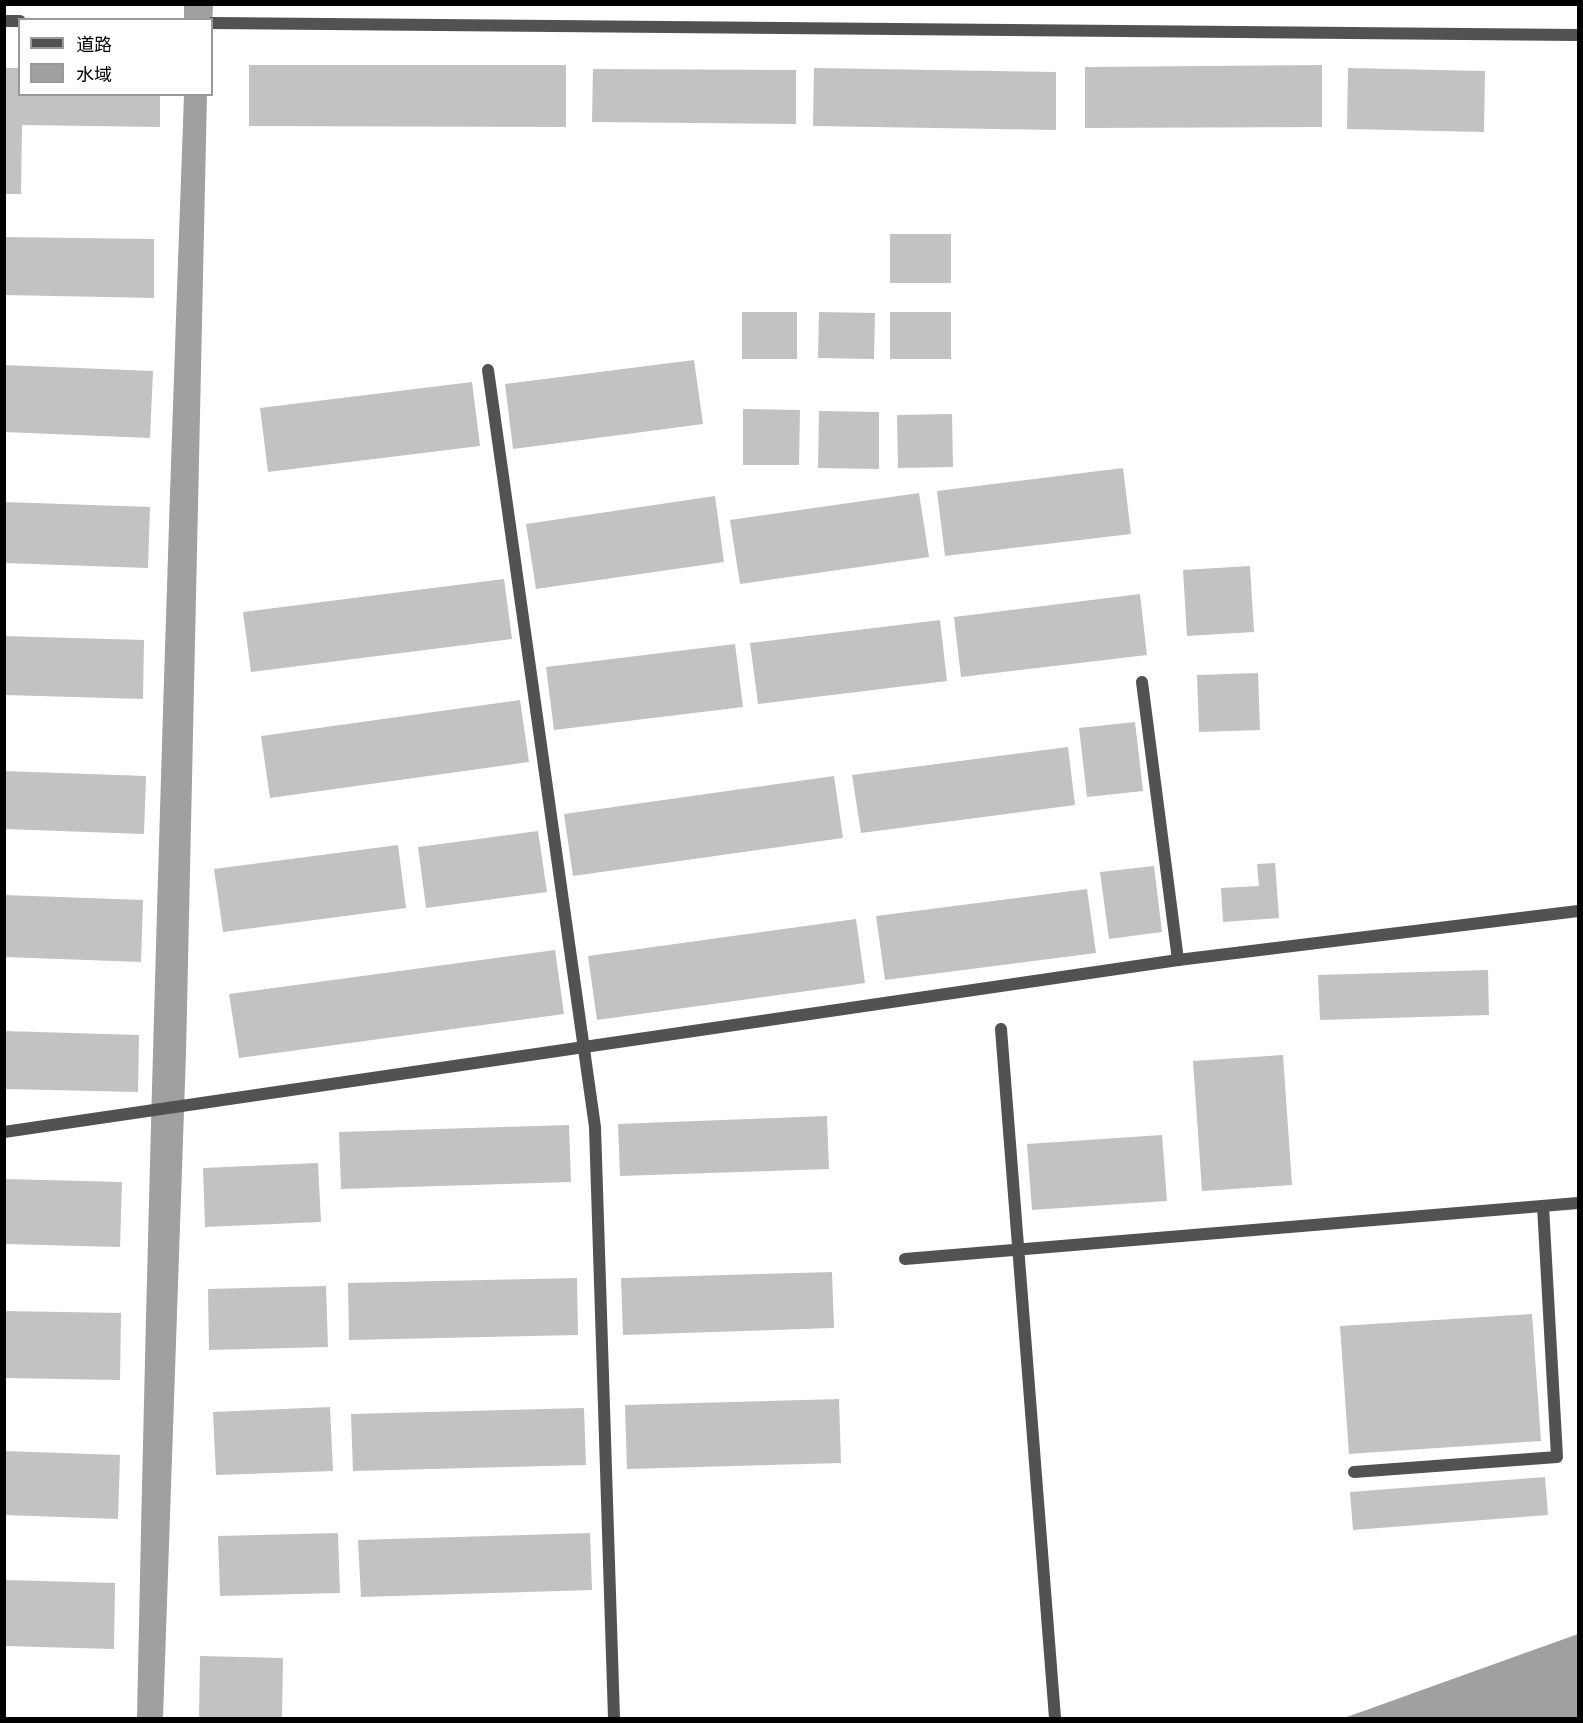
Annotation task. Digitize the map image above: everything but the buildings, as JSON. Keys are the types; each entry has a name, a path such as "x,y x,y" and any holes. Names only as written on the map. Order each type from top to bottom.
{"street":[{"path":"213,23 1578,35"},
{"path":"488,370 595,1127 614,1719"},
{"path":"1142,682 1178,960"},
{"path":"4,1132 1178,960 1578,911"},
{"path":"1001,1029 1055,1719"},
{"path":"905,1259 1578,1203"},
{"path":"1354,1472 1557,1457 1543,1206"}],"water":[{"path":"184,5 213,5 212,18 184,18"},
{"path":"184,96 207,96 186,1053 163,1718 137,1718 157,906"},
{"path":"1578,1634 1578,1718 1344,1718"}]}
